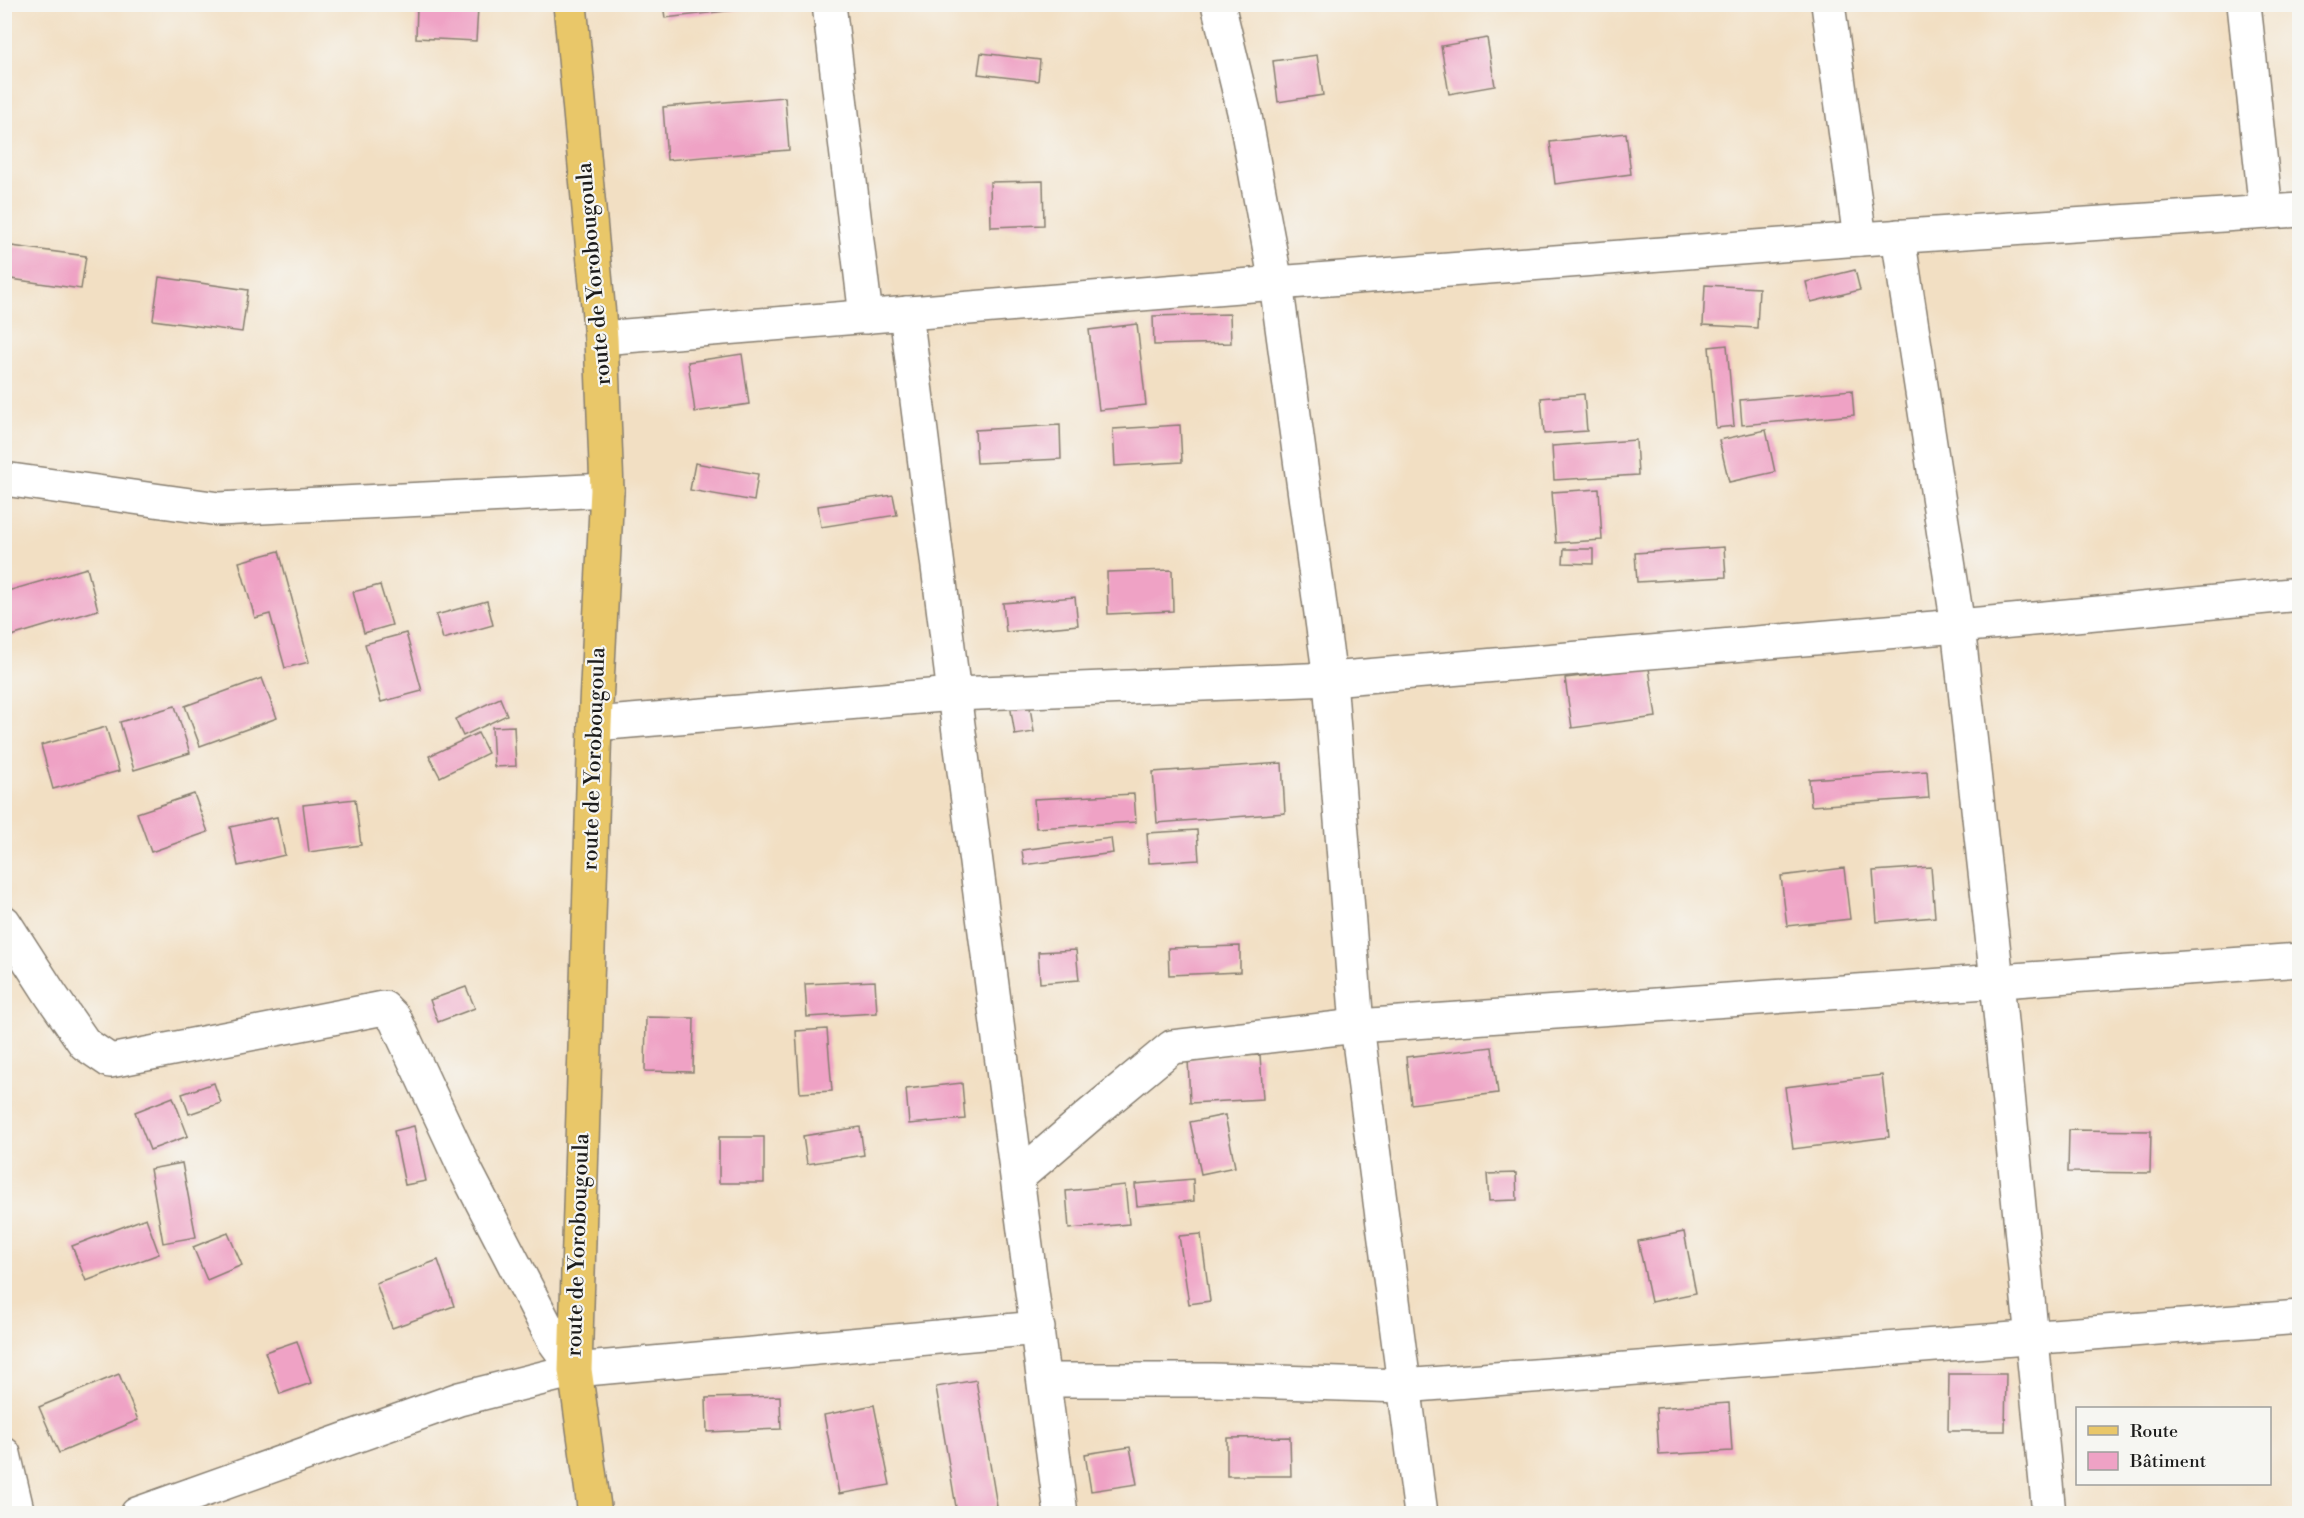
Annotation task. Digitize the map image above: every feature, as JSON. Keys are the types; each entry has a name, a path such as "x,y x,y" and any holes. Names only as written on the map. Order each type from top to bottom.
{"main road":[{"name":"route de Yorobougoula","path":"570,4 601,338 607,490 595,724 574,1370 595,1514"}],"street":[{"path":"829,4 866,317"},
{"path":"1218,4 1245,116 1276,283 1330,679 1358,1026 1421,1514"},
{"path":"2244,4 2266,212"},
{"path":"1825,10 1860,239"},
{"path":"601,338 1276,283 1898,236 2300,210"},
{"path":"1898,236 1958,626 1997,981 2049,1514"},
{"path":"906,313 1061,1514"},
{"path":"4,479 219,509 607,490"},
{"path":"595,724 954,694 1330,679 1958,626 2300,594"},
{"path":"4,922 85,1044 110,1061 384,1008 395,1019 467,1173 554,1341 574,1370"},
{"path":"1018,1177 1172,1047 1358,1026 2300,960"},
{"path":"1045,1380 1212,1380 1403,1386 2300,1317"},
{"path":"137,1514 459,1400 574,1370 1038,1328"},
{"path":"4,1454 18,1514"}],"building":[{"path":"663,4 742,4 743,9 665,18"},
{"path":"417,6 478,8 476,41 416,38"},
{"path":"1487,38 1495,86 1449,94 1441,46"},
{"path":"981,53 1040,60 1038,81 978,74"},
{"path":"1317,55 1323,95 1278,102 1273,61"},
{"path":"785,97 789,150 667,160 663,107"},
{"path":"1626,133 1631,174 1555,184 1550,142"},
{"path":"1043,181 1044,225 991,227 990,182"},
{"path":"4,245 86,256 81,289 4,278"},
{"path":"1855,270 1860,290 1811,302 1806,282"},
{"path":"159,277 248,290 242,332 153,320"},
{"path":"1705,285 1759,288 1757,328 1703,325"},
{"path":"1230,314 1231,343 1154,345 1153,316"},
{"path":"1137,324 1146,405 1099,410 1089,330"},
{"path":"1727,345 1734,426 1716,428 1709,347"},
{"path":"742,354 749,404 695,412 688,362"},
{"path":"1852,390 1854,415 1742,425 1740,400"},
{"path":"1584,394 1587,431 1544,434 1541,398"},
{"path":"1060,425 1061,459 977,463 975,430"},
{"path":"1180,425 1182,462 1115,466 1113,429"},
{"path":"1766,430 1775,472 1729,482 1719,440"},
{"path":"1636,440 1638,475 1554,480 1552,446"},
{"path":"695,463 758,474 754,501 690,490"},
{"path":"1599,489 1602,540 1556,543 1552,492"},
{"path":"893,495 897,515 821,527 818,506"},
{"path":"1724,547 1726,577 1637,582 1635,553"},
{"path":"1564,549 1593,549 1593,564 1563,563"},
{"path":"279,551 309,662 285,668 270,614 255,618 239,562"},
{"path":"87,568 98,610 8,637 4,624 4,592"},
{"path":"1172,570 1173,611 1108,614 1107,572"},
{"path":"380,585 392,625 364,633 353,592"},
{"path":"1075,597 1078,625 1006,632 1003,603"},
{"path":"487,601 493,625 443,639 436,615"},
{"path":"406,633 422,691 381,702 365,644"},
{"path":"1649,668 1656,717 1572,728 1565,678"},
{"path":"262,678 277,718 200,746 185,706"},
{"path":"1028,695 1034,732 1015,735 1009,698"},
{"path":"500,698 507,715 463,736 455,719"},
{"path":"175,706 190,753 134,770 120,722"},
{"path":"514,726 516,766 494,767 492,727"},
{"path":"106,727 119,771 53,789 41,745"},
{"path":"478,733 488,753 440,777 429,756"},
{"path":"1282,763 1285,813 1157,823 1153,772"},
{"path":"1927,771 1929,798 1811,806 1809,779"},
{"path":"194,794 208,832 151,852 137,813"},
{"path":"1134,794 1136,822 1036,828 1034,799"},
{"path":"355,799 361,845 309,852 303,805"},
{"path":"277,817 285,855 238,866 230,827"},
{"path":"1197,830 1199,860 1149,863 1147,833"},
{"path":"1111,838 1113,853 1024,865 1022,850"},
{"path":"1931,867 1935,917 1877,922 1873,871"},
{"path":"1844,868 1850,919 1787,926 1781,876"},
{"path":"1240,946 1240,972 1169,975 1168,948"},
{"path":"1076,950 1079,980 1040,983 1038,952"},
{"path":"875,981 877,1013 807,1017 805,984"},
{"path":"466,987 475,1008 438,1022 430,1000"},
{"path":"646,1017 694,1018 693,1072 645,1071"},
{"path":"827,1029 832,1091 800,1093 796,1031"},
{"path":"1492,1047 1498,1093 1411,1104 1406,1057"},
{"path":"1260,1055 1263,1099 1190,1103 1188,1059"},
{"path":"1882,1075 1889,1137 1793,1149 1785,1087"},
{"path":"214,1083 221,1103 189,1114 182,1094"},
{"path":"962,1083 965,1119 909,1124 906,1089"},
{"path":"173,1097 188,1136 150,1150 135,1112"},
{"path":"1225,1115 1235,1167 1201,1174 1190,1122"},
{"path":"414,1126 426,1181 405,1185 394,1131"},
{"path":"860,1127 864,1155 807,1164 803,1136"},
{"path":"2069,1130 2151,1131 2150,1173 2068,1172"},
{"path":"719,1137 764,1137 764,1183 719,1183"},
{"path":"182,1163 196,1237 163,1243 150,1169"},
{"path":"1516,1173 1517,1200 1489,1201 1487,1174"},
{"path":"1193,1179 1194,1201 1137,1206 1135,1184"},
{"path":"1125,1185 1129,1224 1069,1229 1066,1191"},
{"path":"146,1218 159,1254 86,1281 72,1246"},
{"path":"1684,1232 1696,1293 1651,1302 1638,1241"},
{"path":"228,1233 242,1265 207,1280 193,1247"},
{"path":"1201,1234 1210,1301 1189,1304 1179,1236"},
{"path":"438,1260 454,1306 392,1328 376,1283"},
{"path":"297,1341 311,1383 280,1394 265,1352"},
{"path":"119,1374 138,1420 59,1453 39,1407"},
{"path":"1949,1374 2006,1374 2005,1431 1948,1431"},
{"path":"976,1380 997,1506 957,1513 936,1387"},
{"path":"780,1396 781,1429 707,1432 706,1398"},
{"path":"1729,1403 1732,1451 1659,1455 1656,1408"},
{"path":"874,1405 890,1485 839,1494 824,1415"},
{"path":"1290,1437 1291,1476 1227,1476 1227,1438"},
{"path":"1130,1447 1137,1484 1091,1491 1085,1454"}]}
